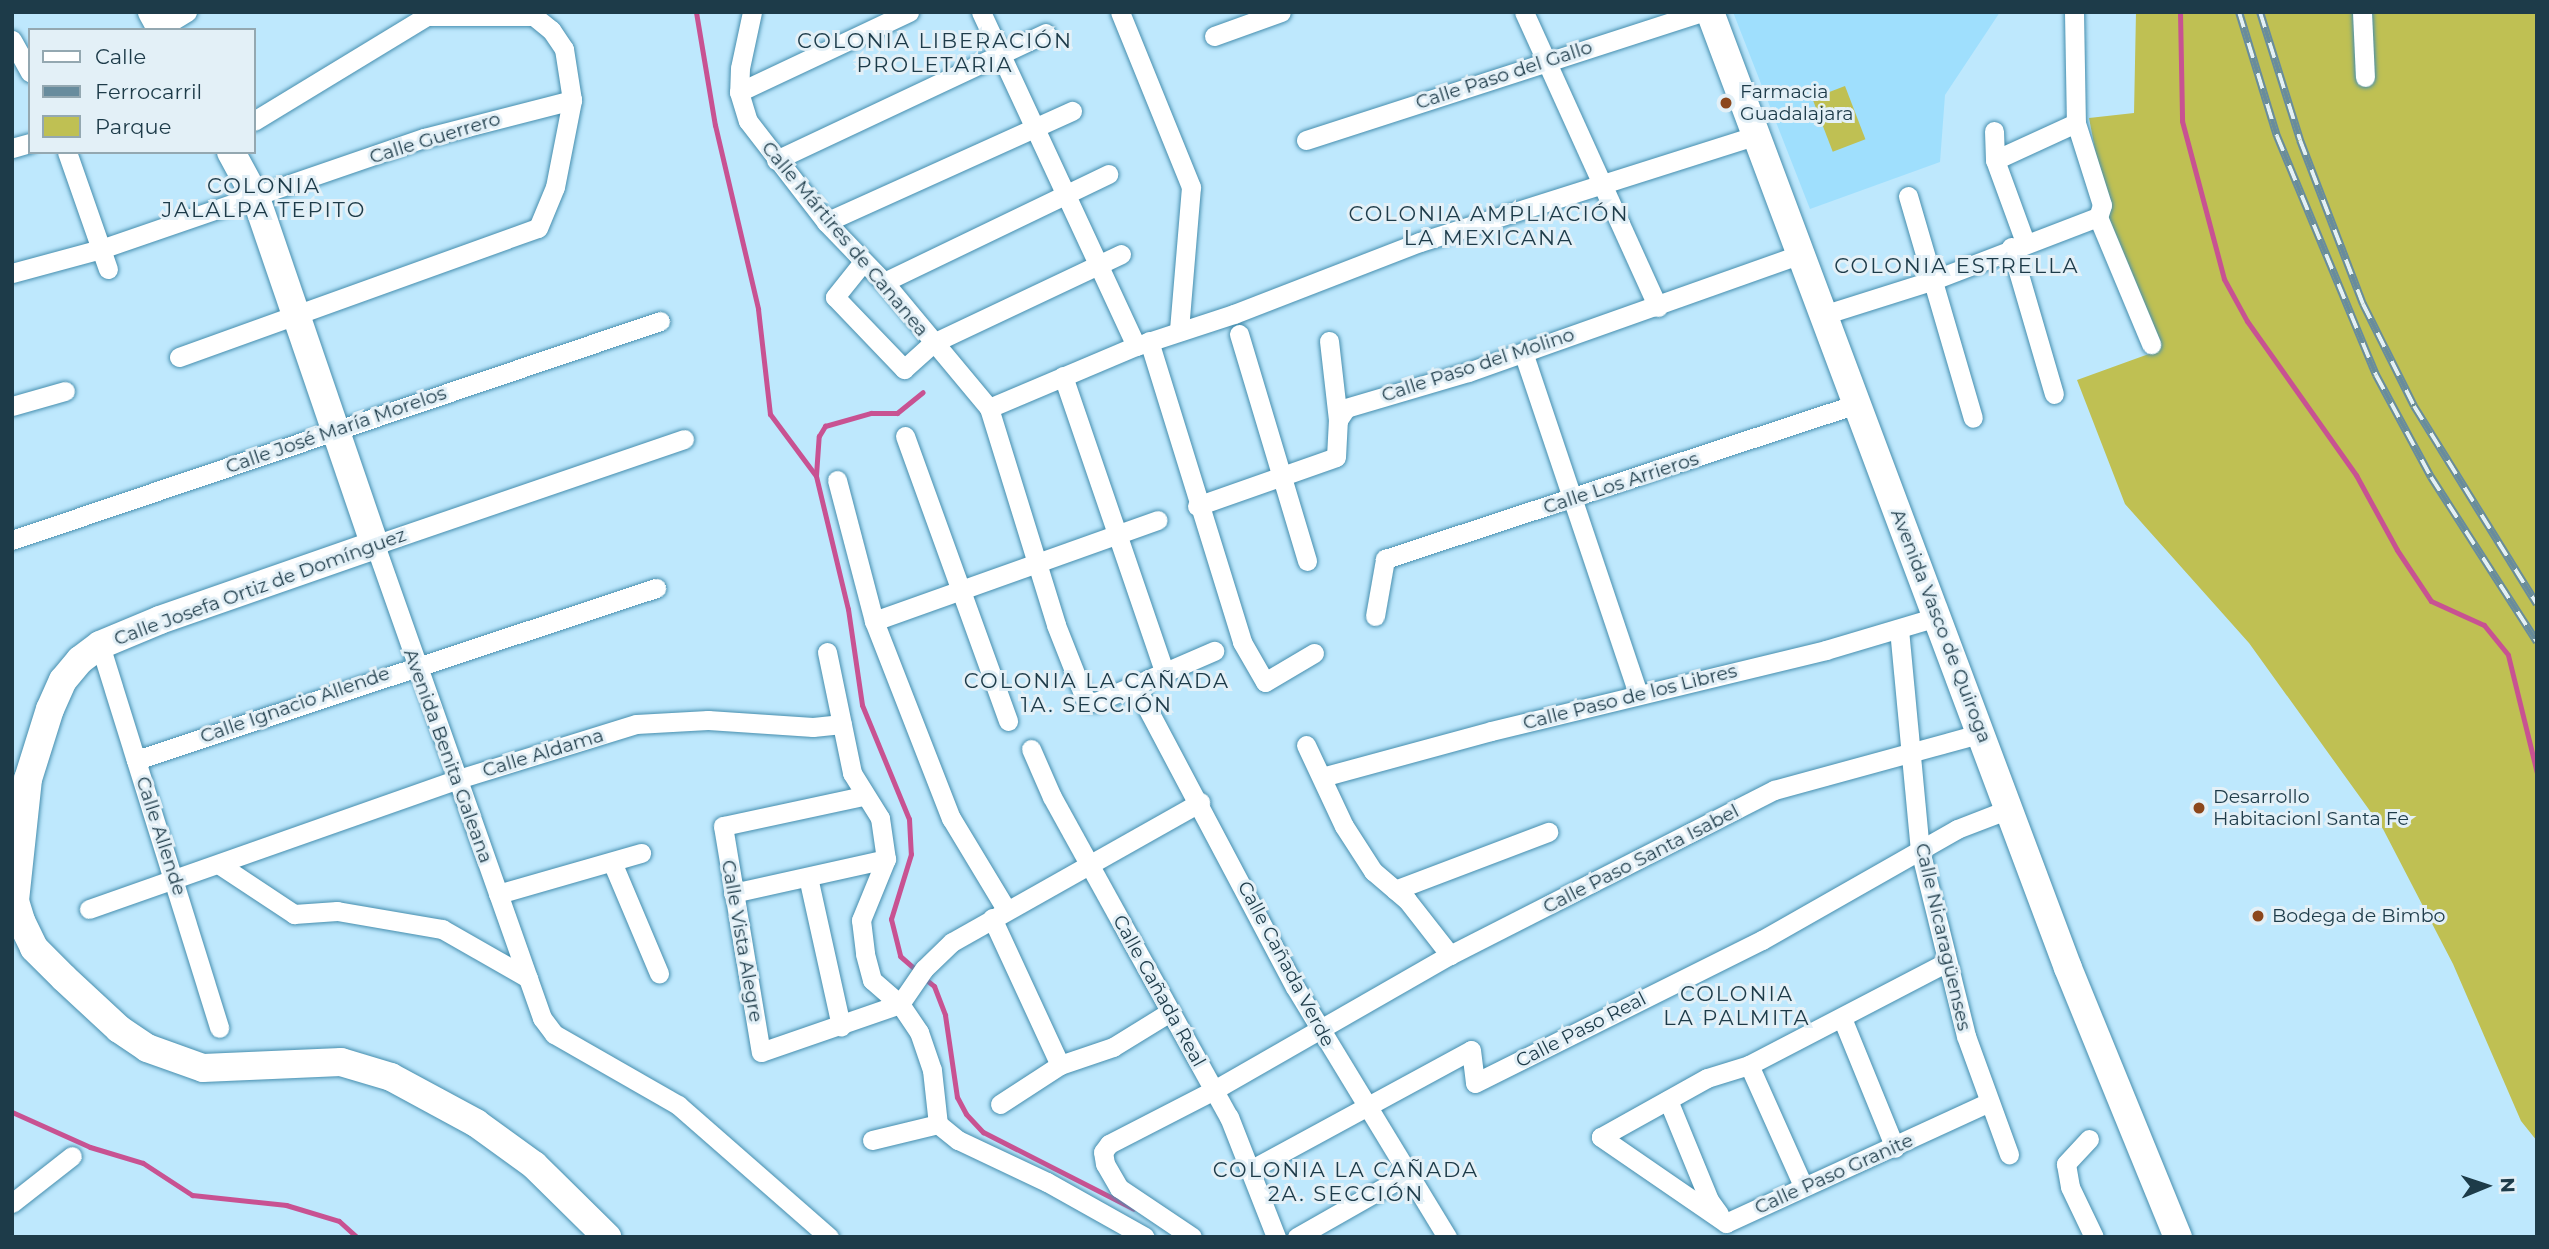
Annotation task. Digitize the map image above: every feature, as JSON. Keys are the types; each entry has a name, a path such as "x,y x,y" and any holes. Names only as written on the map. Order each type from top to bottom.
{"street":[{"path":"158,25 187,12"},
{"name":"Calle Mártires de Cananea","path":"752,12 739,92 748,121 827,222 884,282 989,408"},
{"path":"739,92 909,12"},
{"path":"981,12 1097,264 1143,344 1242,642 1265,682 1314,653"},
{"path":"1120,12 1191,187 1179,331"},
{"path":"1214,36 1281,12"},
{"path":"1524,12 1542,61 1658,307"},
{"name":"Calle Paso del Gallo","path":"1306,140 1542,61 1703,12"},
{"name":"Avenida Vasco de Quiroga","path":"1710,12 1799,255 2148,1173 2178,1237"},
{"path":"2074,12 2076,123 2102,205 2098,217 2151,344"},
{"path":"2362,12 2365,77"},
{"path":"179,358 538,228 547,216 572,100 564,49 532,14 427,16 256,120"},
{"path":"776,160 1046,33"},
{"path":"12,40 28,68"},
{"name":"Calle Guerrero","path":"12,273 101,250 424,138 572,100"},
{"path":"827,222 1072,111"},
{"path":"1995,160 2076,123"},
{"path":"1994,131 1995,160 2054,394"},
{"path":"1214,651 1096,702 1086,701 1035,562 989,408 1143,344 1234,314 1420,242 1755,136"},
{"path":"67,154 108,269"},
{"name":"Avenida Benita Galeana","path":"232,154 256,198 455,780 528,978 554,1034 678,1105 829,1237"},
{"path":"884,282 1108,174"},
{"path":"1909,196 1931,281 1973,418"},
{"path":"1823,316 1931,281 2018,244 2098,217"},
{"path":"863,262 835,297 904,369 933,343 1121,254"},
{"name":"Calle Paso del Molino","path":"1338,419 1346,408 1658,307 1799,255"},
{"name":"Calle José María Morelos","path":"12,540 660,321"},
{"path":"1239,334 1279,477 1307,561"},
{"path":"1198,506 1336,457 1338,419 1329,341"},
{"path":"1524,352 1638,694"},
{"path":"1063,376 1119,533 1164,671"},
{"path":"12,406 65,391"},
{"name":"Calle Los Arrieros","path":"1375,616 1385,559 1857,404"},
{"path":"905,436 958,590 1008,721"},
{"name":"Calle Josefa Ortiz de Domínguez","path":"14,900 20,827 37,745 63,680 100,645 160,620 684,439"},
{"path":"837,480 874,621 951,818 999,913 1060,1065"},
{"path":"874,621 1158,520"},
{"name":"Calle Ignacio Allende","path":"136,760 415,664 656,588"},
{"name":"Calle Paso de los Libres","path":"1322,777 1937,617"},
{"name":"Calle Nicaragüenses","path":"1899,629 1920,850 1945,963 1989,1102 2009,1154"},
{"name":"Calle Allende","path":"100,645 176,880 219,1028"},
{"path":"827,652 852,774 863,796 880,818 886,859 861,920 872,980 901,1004 919,1032 932,1070 938,1124 958,1140 1046,1182 1145,1237"},
{"name":"Calle Cañada Verde","path":"1135,685 1200,802 1318,1028 1447,1237"},
{"name":"Calle Aldama","path":"89,909 455,780 636,724 708,720 801,727 842,724"},
{"name":"Calle Paso Santa Isabel","path":"1192,1237 1119,1188 1105,1164 1103,1152 1108,1144 1214,1090 1318,1028 1450,955 1774,790 1982,733"},
{"path":"1307,746 1351,837 1373,871 1395,890 1450,955"},
{"name":"Calle Cañada Real","path":"1031,749 1089,862 1214,1090 1276,1237"},
{"name":"Calle Vista Alegre","path":"863,796 723,826 761,1052 901,1004"},
{"path":"901,1004 924,969 952,942 1089,862 1200,802"},
{"name":"Calle Paso Real","path":"1364,1105 1471,1050 1475,1083 1762,940 1920,850 2009,808"},
{"path":"1395,890 1548,832"},
{"path":"498,894 642,853"},
{"path":"733,893 886,859"},
{"path":"612,862 659,973"},
{"path":"220,865 294,914 361,913 442,929 528,978"},
{"path":"808,877 841,1026"},
{"path":"14,900 34,948 119,1029 148,1048 204,1068 341,1062 391,1077 476,1123 534,1165 607,1237"},
{"path":"1726,1223 1601,1137 1707,1078 1749,1065 1945,963"},
{"path":"1000,1104 1060,1065 1113,1047 1170,1012"},
{"path":"1842,1018 1895,1148"},
{"path":"1749,1065 1803,1186"},
{"path":"1668,1100 1709,1200 1726,1223"},
{"name":"Calle Paso Granite","path":"1726,1223 1803,1186 1895,1148 1989,1102"},
{"path":"1250,1170 1364,1105"},
{"path":"872,1140 938,1124"},
{"path":"2089,1139 2066,1164 2070,1187 2094,1237"},
{"path":"12,1203 72,1156"},
{"path":"1297,1237 1408,1174"}],"shaded area":[{"path":"1733,12 2000,12 1945,95 1940,162 1810,209"}],"green space":[{"path":"2136,12 2537,12 2537,1141 2521,1121 2453,964 2383,829 2249,643 2125,504 2077,380 2157,351 2110,227 2089,118 2134,113"},
{"path":"1845,86 1865,139 1833,152 1812,99"}],"waterway":[{"path":"696,12 715,125 758,309 770,414 816,476 848,609 862,705 909,819 911,854 891,919 900,956 917,971"},
{"path":"2180,12 2182,121 2224,279 2247,321 2356,475 2397,550 2431,601 2484,625 2508,655 2537,773"},
{"path":"816,475 819,436 825,426 871,413 897,413 923,392"},
{"path":"924,978 934,986 945,1015 957,1097 966,1114 983,1132 1134,1209"},
{"path":"12,1112 90,1147 143,1163 192,1195 286,1205 339,1221 357,1237"}],"railway":[{"path":"2239,12 2277,136 2376,375 2431,477 2537,642"},
{"path":"2260,12 2300,140 2363,304 2414,406 2537,604"}],"place":[{"name":"Farmacia Guadalajara","path":"1726,103"},
{"name":"Desarrollo Habitacionl Santa Fe","path":"2199,808"},
{"name":"Bodega de Bimbo","path":"2258,916"}],"district":[{"name":"COLONIA LIBERACIÓN PROLETARIA","path":"935,53"},
{"name":"COLONIA JALALPA TEPITO","path":"264,198"},
{"name":"COLONIA AMPLIACIÓN LA MEXICANA","path":"1489,226"},
{"name":"COLONIA ESTRELLA","path":"1957,266"},
{"name":"COLONIA LA CAÑADA 1A. SECCIÓN","path":"1097,693"},
{"name":"COLONIA LA PALMITA","path":"1737,1006"},
{"name":"COLONIA LA CAÑADA 2A. SECCIÓN","path":"1346,1182"}]}
